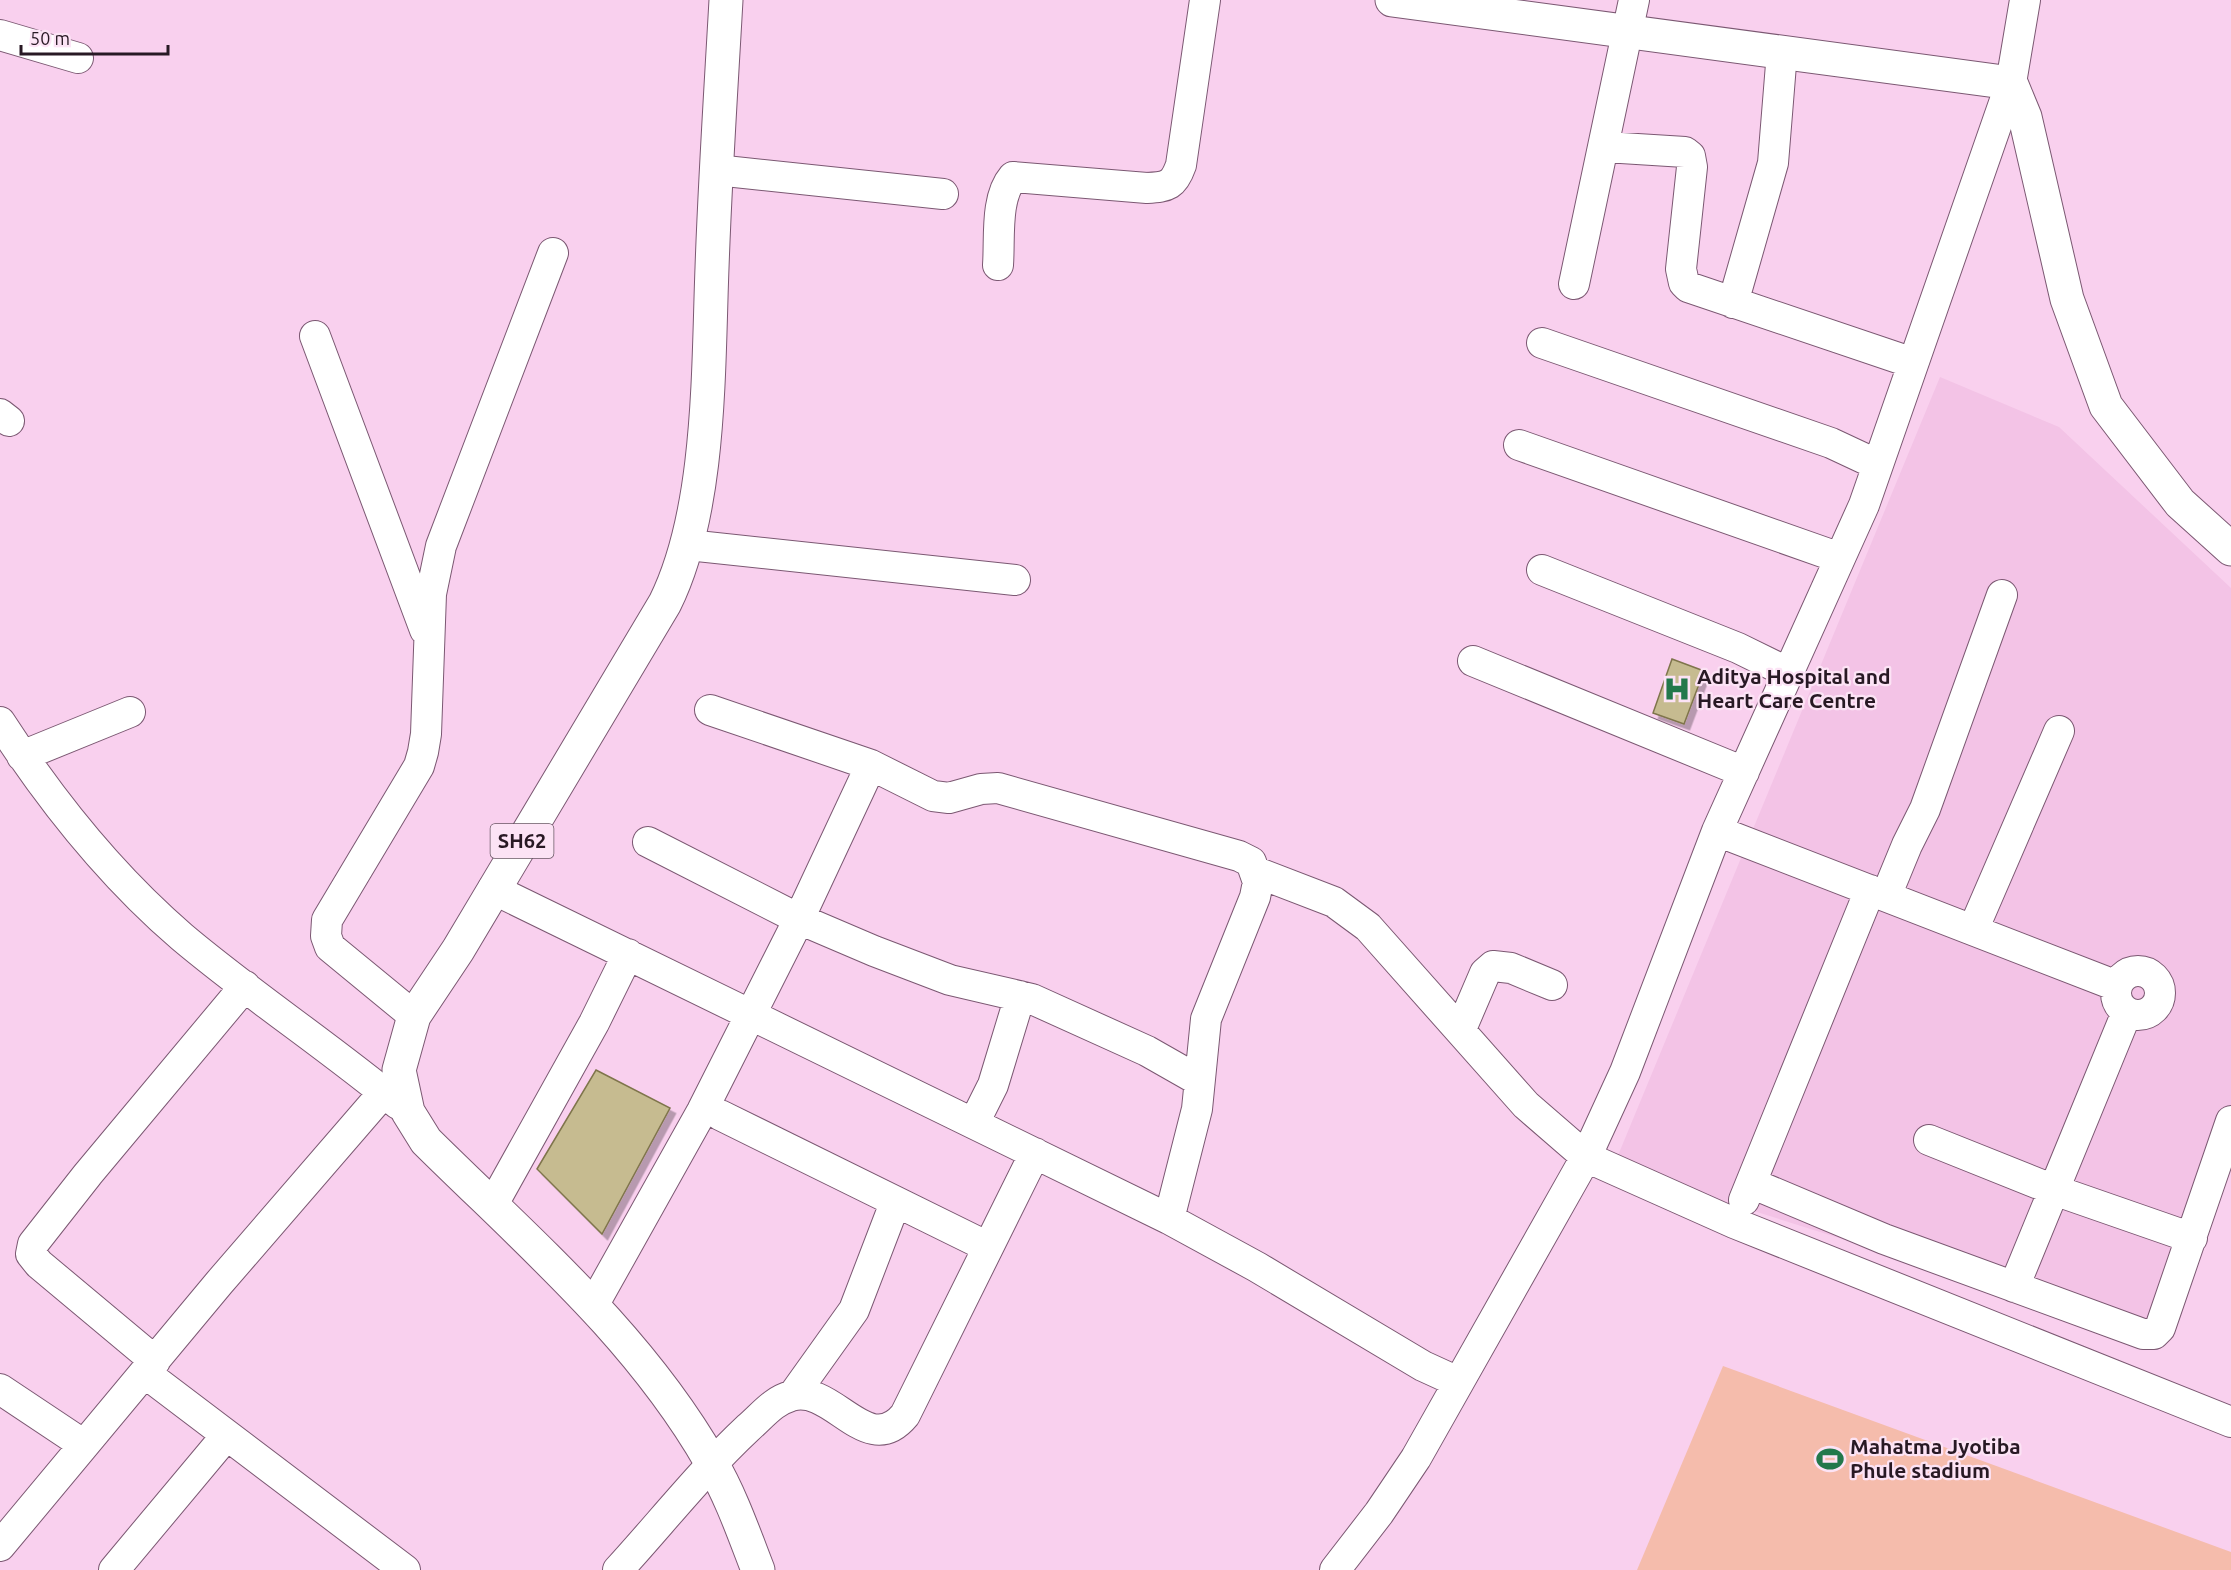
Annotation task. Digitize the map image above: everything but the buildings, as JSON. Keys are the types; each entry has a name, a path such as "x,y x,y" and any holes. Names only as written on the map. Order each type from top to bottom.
{"main road":[{"name":"SH62","path":"726,0 716,170 707,400 688,545 677,578 665,603 458,950 414,1016 399,1070 396,1102 426,1141 594,1304 674,1404 712,1462 739,1519 758,1570"},
{"path":"1392,0 2011,83 2025,117 2067,299 2106,406 2180,503 2231,549"}],"street":[{"path":"998,265 1005,186 1013,177 1148,188 1164,187 1176,179 1181,165 1205,0"},
{"path":"1575,284 1634,0"},
{"path":"1335,1570 1379,1513 1416,1458 1458,1382 1576,1149 1624,1072 1717,831 1864,505 2011,83 2025,0"},
{"path":"0,35 78,58"},
{"path":"1733,303 1773,163 1782,52"},
{"path":"1605,147 1685,152 1690,156 1692,167 1682,275 1688,287 1913,363"},
{"path":"716,170 943,194"},
{"path":"414,1016 330,947 326,936 327,920 419,766 426,734 431,594 441,546 553,253"},
{"path":"315,336 429,641"},
{"path":"1542,343 1830,443 1878,465"},
{"path":"1518,445 1840,558"},
{"path":"688,545 1015,580"},
{"path":"1542,570 1738,648 1789,673"},
{"path":"1734,1223 1878,893 1907,845 1925,809 2002,595"},
{"path":"1473,661 1744,772"},
{"path":"710,710 871,765 933,796 949,798 981,789 998,788 1239,856 1251,862 1256,872 1255,897 1206,1018 1198,1080 1197,1109 1169,1219"},
{"path":"21,756 130,712"},
{"path":"0,722 36,779 100,856 141,899 182,936 396,1102 150,1367 0,1546"},
{"path":"1972,930 2059,731"},
{"path":"594,1304 702,1111 799,919 871,765"},
{"path":"1717,831 1972,930 2122,999 2054,1190 2014,1287"},
{"path":"648,842 799,919 950,980 1020,996 1136,1046 1198,1080"},
{"path":"1256,872 1311,891 1353,914 1368,927 1543,1121 1576,1149 1734,1223 2231,1422"},
{"path":"493,889 1169,1219 1257,1267 1416,1362 1458,1382"},
{"path":"492,1206 594,1023 628,954"},
{"path":"1461,1029 1485,973 1493,966 1511,968 1552,985"},
{"path":"245,986 88,1173 33,1244 31,1254 39,1264 226,1436 405,1570"},
{"path":"974,1123 993,1085 1020,996"},
{"path":"720,1115 988,1247"},
{"path":"1751,1183 1884,1239 2143,1334 2154,1334 2160,1328 2231,1121"},
{"path":"1929,1140 2054,1190 2192,1238"},
{"path":"618,1570 712,1462 778,1400 794,1394 813,1396 873,1430 887,1430 897,1424 904,1415 1035,1153"},
{"path":"794,1394 854,1310 895,1203"},
{"path":"0,1389 84,1445"},
{"path":"114,1570 226,1436"}],"shaded area":[{"path":"1940,377 2059,427 2231,588 2231,1150 2146,1335 1608,1165 1619,1153"},
{"name":"Mahatma Jyotiba Phule stadium","path":"1723,1366 2231,1552 2231,1570 1637,1570"}],"place":[{"name":"Aditya Hospital and Heart Care Centre","path":"1677,689"},
{"name":"Mahatma Jyotiba Phule stadium","path":"1830,1459"}]}
